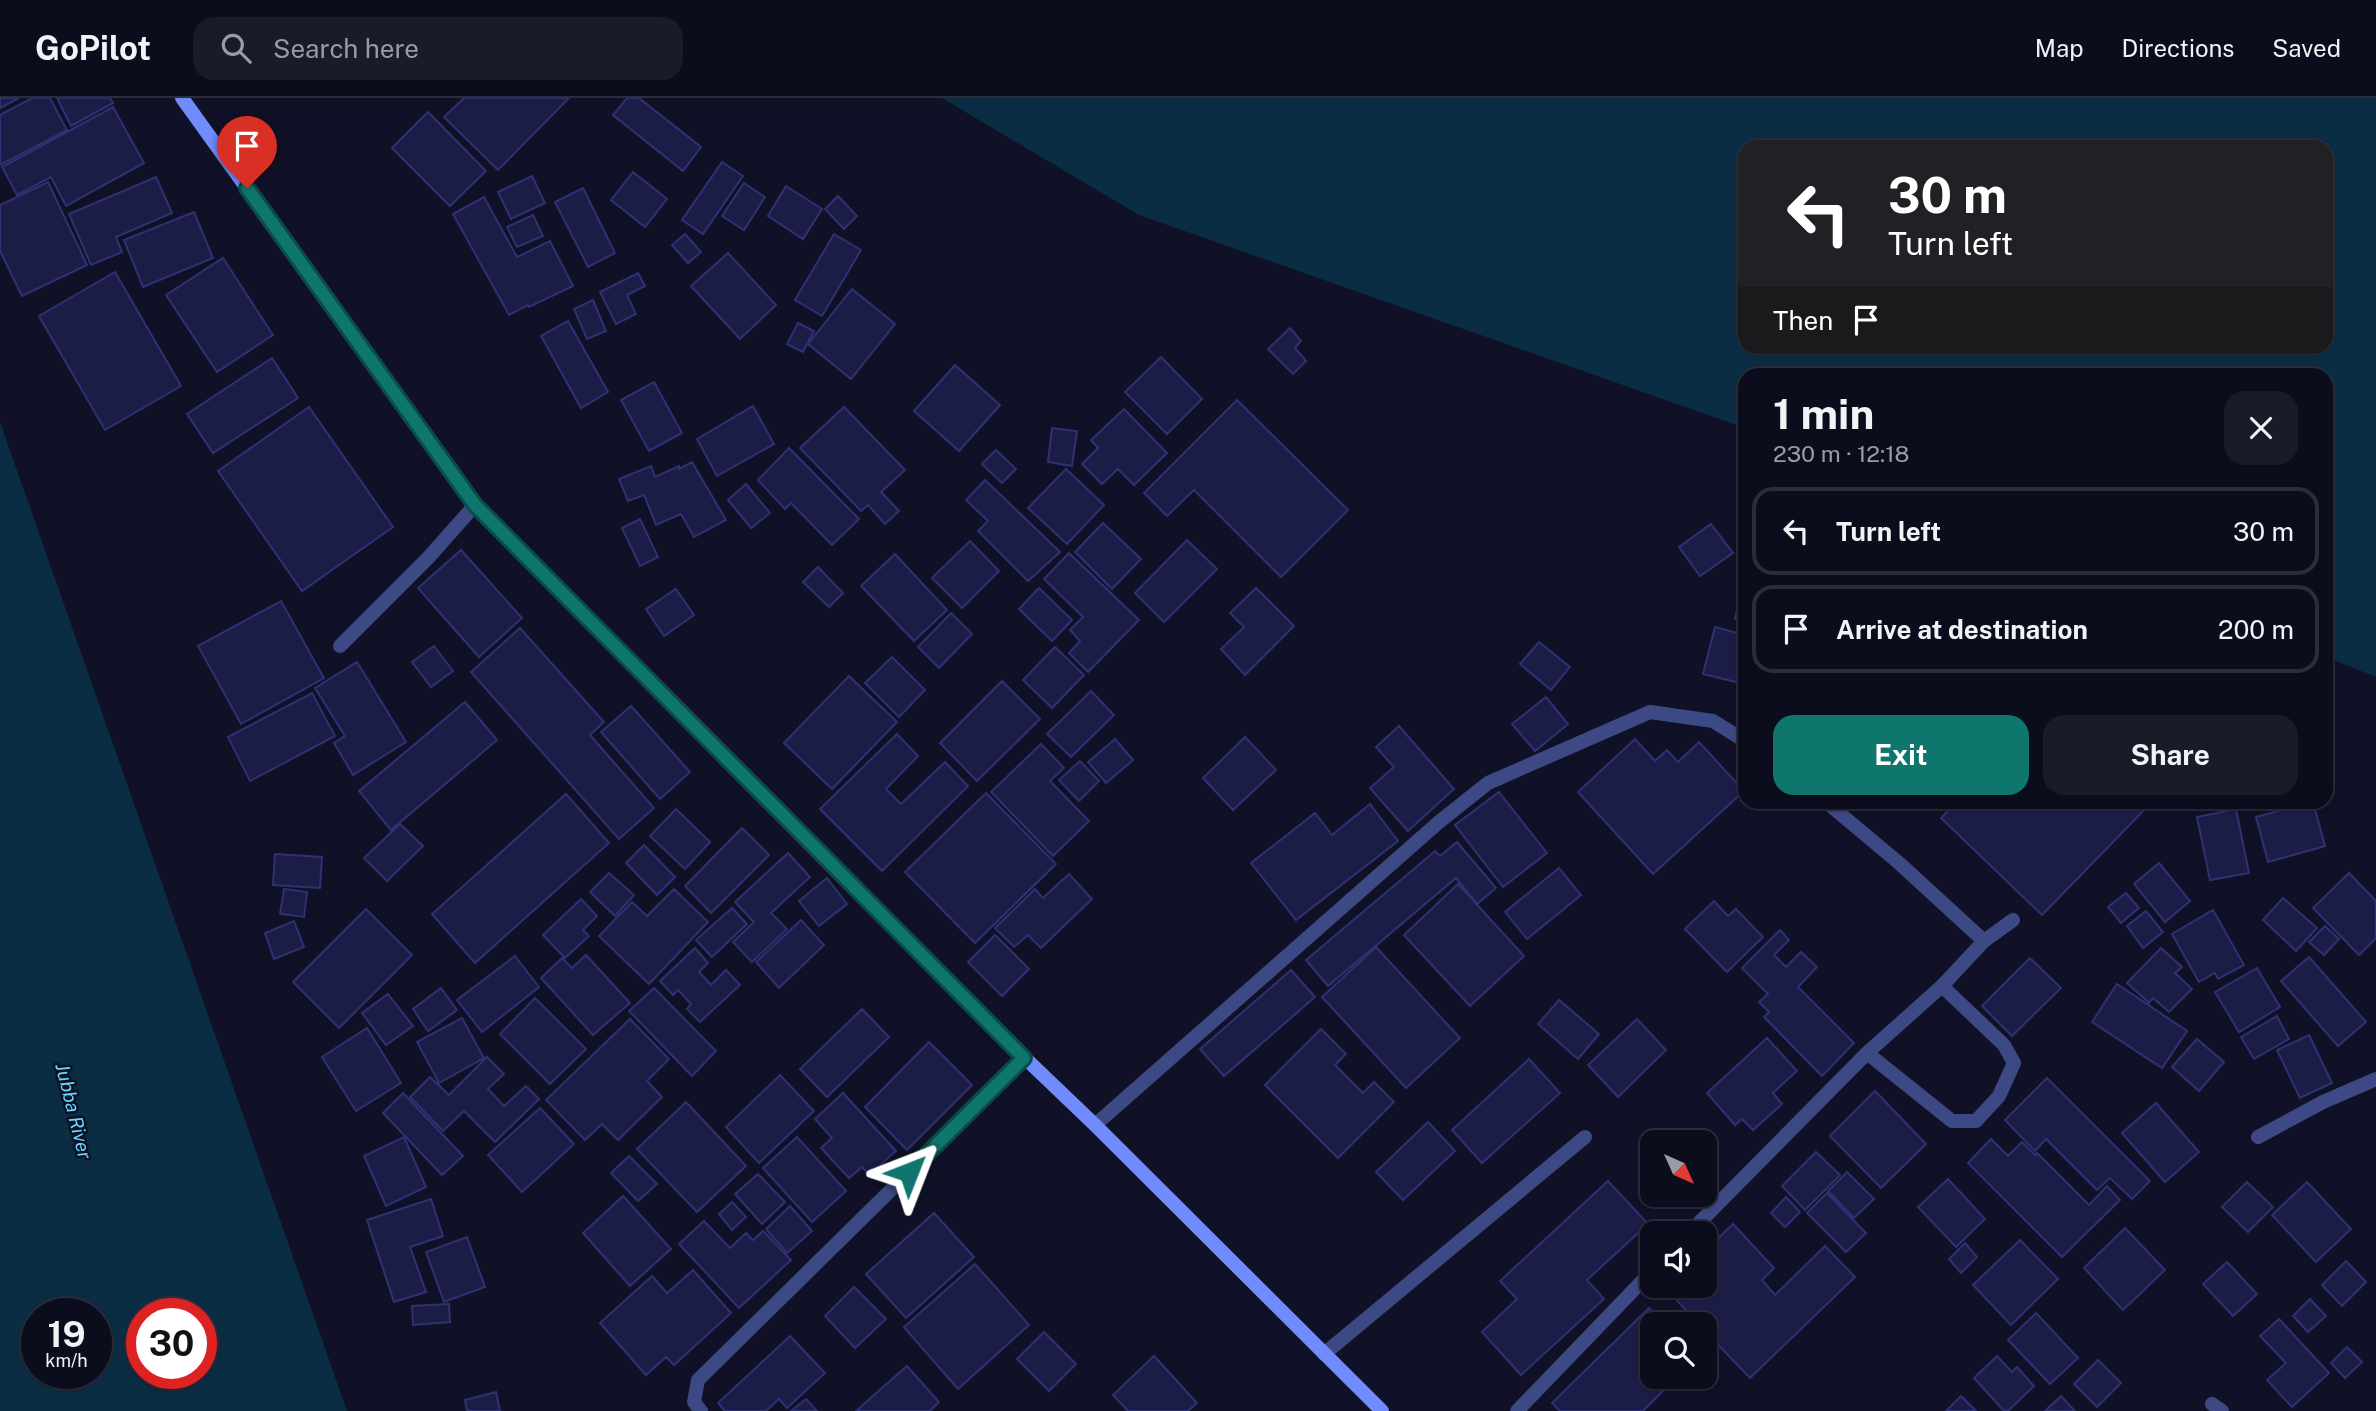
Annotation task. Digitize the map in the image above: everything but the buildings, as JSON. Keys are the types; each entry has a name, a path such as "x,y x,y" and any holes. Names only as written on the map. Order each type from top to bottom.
{"street":[{"path":"182,98 475,505 1024,1058 1095,1125 1382,1411"},
{"path":"340,646 428,558 475,505"},
{"path":"1095,1125 1439,822 1488,783 1650,712 1713,721 1738,737"},
{"path":"1834,809 1899,863 1984,941"},
{"path":"1701,1221 1867,1053 1942,986 1984,941 2014,920"},
{"path":"1867,1053 1952,1121 1976,1121 1999,1096 2014,1063 2004,1045 1942,986"},
{"path":"701,1411 694,1402 698,1380 1024,1058"},
{"path":"2258,1137 2323,1102 2376,1079"},
{"path":"1324,1354 1585,1137"},
{"path":"1517,1411 1640,1283"}],"water":[{"path":"942,98 2376,98 2376,677 2333,660 2333,368 1738,368 1738,426 1139,215"},
{"name":"Jubba River","path":"0,422 347,1411 0,1411"}],"route":[{"path":"247,188 475,505 1024,1058 909,1172"}]}
